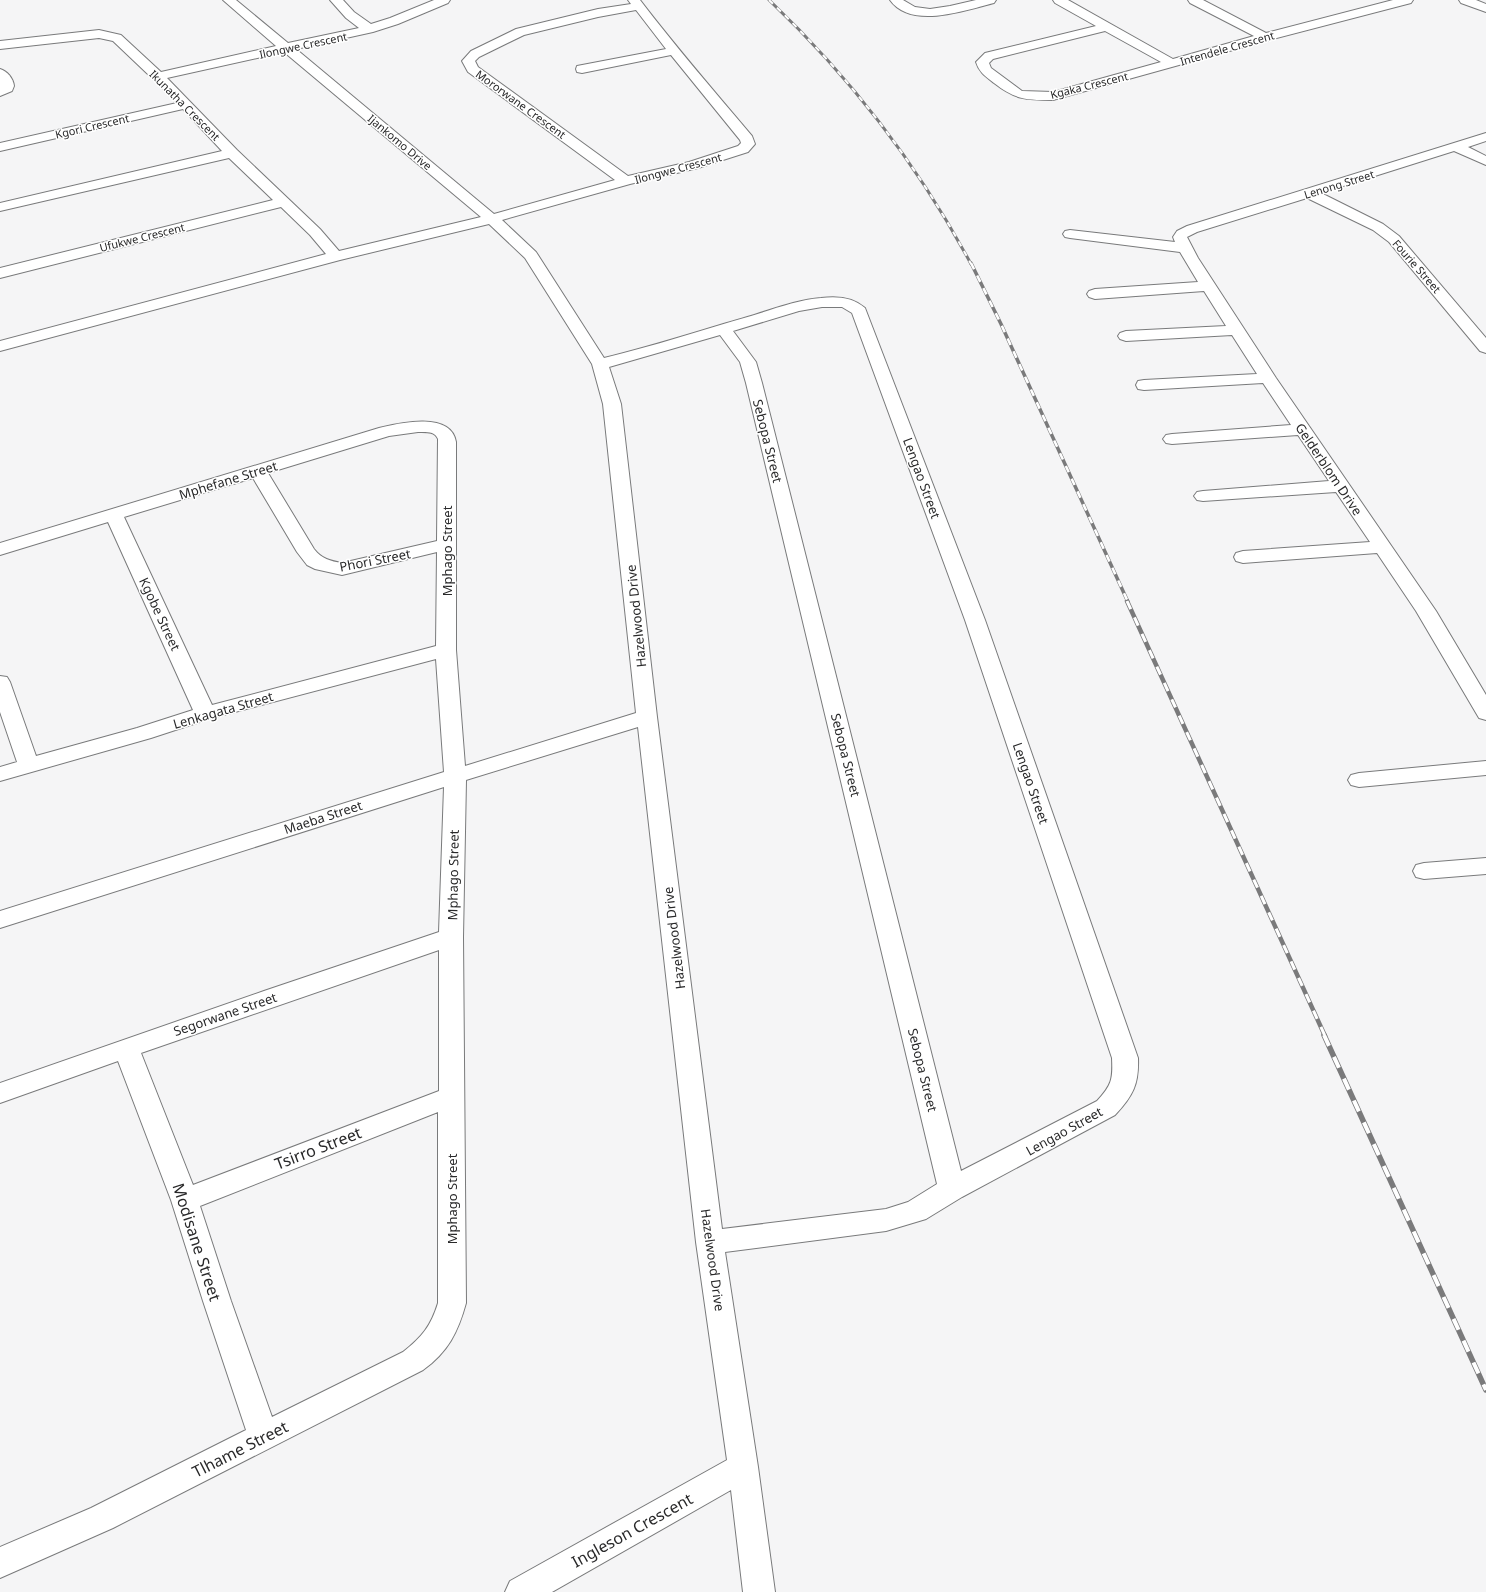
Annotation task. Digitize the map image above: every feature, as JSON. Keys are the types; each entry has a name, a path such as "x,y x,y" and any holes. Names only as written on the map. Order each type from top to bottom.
{"street":[{"name":"Ijankomo Drive","path":"229,0 491,219 531,255 556,297"},
{"path":"336,0 350,15 369,29"},
{"name":"Ilongwe Crescent","path":"158,76 369,29 394,21 444,0"},
{"path":"896,0 911,10 926,13 937,12 990,0"},
{"name":"Intendele Crescent","path":"1059,0 1171,63 1407,0"},
{"path":"1194,0 1265,37"},
{"path":"1465,0 1486,8"},
{"name":"Ilongwe Crescent","path":"491,219 626,181 724,156 743,149 748,144 747,140 636,3"},
{"name":"Mororwane Crescent","path":"626,181 473,69 468,61 475,54 520,32 636,3"},
{"name":"Kgaka Crescent","path":"1106,27 989,56 982,62 982,66 1011,90 1019,94 1045,96 1065,94 1171,63"},
{"name":"Ikunatha Crescent","path":"0,45 84,35 106,34 121,41 158,76 184,105 284,202 336,256"},
{"path":"582,69 674,51"},
{"path":"0,73 7,80 8,84 7,88 0,92"},
{"name":"Kgori Crescent","path":"0,147 184,105"},
{"name":"Lenong Street","path":"1185,248 1180,237 1182,234 1192,229 1486,137"},
{"path":"1456,147 1486,161"},
{"path":"0,207 232,153"},
{"name":"Fourie Street","path":"1309,193 1378,227 1394,239 1486,348"},
{"name":"Ufukwe Crescent","path":"0,272 284,202"},
{"path":"0,346 336,256 491,219"},
{"path":"1070,234 1185,248"},
{"name":"Gelderblom Drive","path":"1185,248 1268,378 1426,611 1486,714"},
{"path":"1095,294 1208,286"},
{"name":"Hazelwood Drive","path":"556,297 600,364 612,404 647,717 710,1242 744,1467 758,1592"},
{"name":"Lengao Street","path":"600,364 818,303 843,302 852,305 859,311 975,620 1126,1058 1127,1076 1122,1091 1106,1108 952,1189 916,1211 886,1220 710,1242"},
{"name":"Sebopa Street","path":"723,329 748,362 754,383 952,1189"},
{"path":"1126,336 1237,330"},
{"path":"1144,385 1268,378"},
{"name":"Mphefane Street","path":"0,549 378,434 404,428 421,426 440,430 446,436 447,446"},
{"path":"1172,439 1303,429"},
{"name":"Mphago Street","path":"447,446 446,650 455,776 451,937 452,1303"},
{"name":"Phori Street","path":"258,471 306,552 314,561 322,565 342,569 447,544"},
{"path":"1203,496 1341,486"},
{"name":"Kgobe Street","path":"114,515 205,713"},
{"path":"1243,557 1382,547"},
{"name":"Lenkagata Street","path":"0,774 144,733 205,713 446,650"},
{"path":"0,682 29,766"},
{"name":"Maeba Street","path":"0,920 647,717"},
{"path":"1359,780 1486,768"},
{"path":"1424,871 1486,866"},
{"name":"Segorwane Street","path":"0,1093 126,1048 451,937"},
{"name":"Modisane Street","path":"126,1048 185,1200 217,1301 264,1437"},
{"name":"Tsirro Street","path":"185,1200 452,1096"},
{"name":"Tlhame Street","path":"0,1564 102,1518 413,1361 428,1350 439,1337 446,1324 452,1303"},
{"name":"Ingleson Crescent","path":"521,1592 744,1467"}],"railway":[{"path":"769,0 799,29 855,91 905,157 950,227 971,264"},
{"path":"971,263 1001,324 1128,602"},
{"path":"1127,601 1325,1036"},
{"path":"1324,1035 1486,1390"}]}
